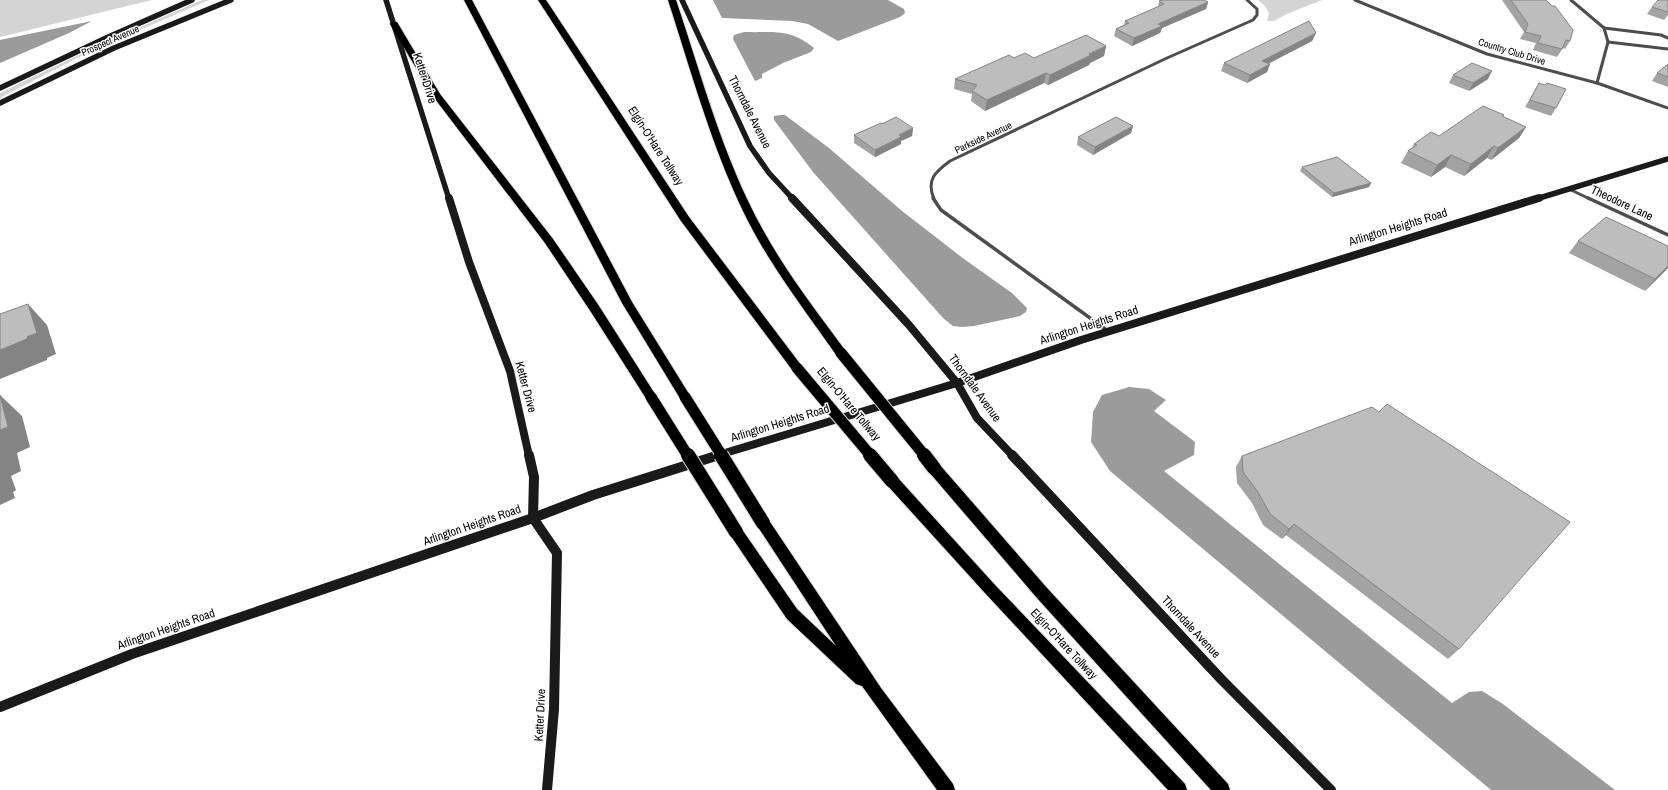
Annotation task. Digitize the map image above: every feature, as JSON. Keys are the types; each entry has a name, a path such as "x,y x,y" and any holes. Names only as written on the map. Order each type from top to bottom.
{"highway":[{"path":"468,0 627,303 763,523 876,693 947,790"},
{"name":"Elgin-O'Hare Tollway","path":"542,0 685,219 797,368 892,480 990,589 1179,790"},
{"path":"672,0 729,169 749,212 796,290 841,353 934,468 1042,593 1222,790"},
{"path":"394,24 436,95 549,241 595,309 736,532 792,614 876,693"}],"street":[{"name":"Prospect Avenue","path":"0,88 86,47 192,0"},
{"name":"Prospect Avenue","path":"0,103 103,53 160,28 231,0"},
{"name":"Ketter Drive","path":"386,0 469,262 510,371 534,477 533,518 557,554 554,709 547,790"},
{"name":"Thorndale Avenue","path":"682,0 739,124 754,152 769,173 909,324 957,383 978,418 1221,678 1331,790"},
{"name":"Parkside Avenue","path":"1108,332 942,210 934,201 930,190 931,179 943,166 959,156 1167,58 1253,20 1257,15 1257,9 1247,0"},
{"name":"Country Club Drive","path":"1355,0 1487,54 1597,83 1668,108"},
{"path":"1571,0 1604,28 1661,35 1668,38"},
{"path":"1597,83 1608,42 1604,28"},
{"path":"1608,42 1668,49"},
{"name":"Arlington Heights Road","path":"0,707 132,654 533,518 593,495 657,474 957,383 1108,332 1668,158"},
{"name":"Theodore Lane","path":"1569,189 1668,235"}],"shaded area":[{"path":"0,0 152,0 0,37"},
{"path":"202,0 209,0 89,52 0,98 0,93 100,45"},
{"path":"713,0 888,0 904,9 905,13 900,17 838,41 808,24 792,21 722,18"},
{"path":"1258,0 1322,0 1287,14 1274,21 1267,21 1269,13 1265,6"},
{"path":"92,21 69,33 0,63 0,40"},
{"path":"744,32 773,32 789,34 797,37 814,48 811,52 783,63 762,74 762,78 755,81 733,39 734,35"},
{"path":"785,115 829,148 902,211 964,259 1012,293 1027,308 1026,312 1020,316 974,326 962,327 953,326 943,318 813,172 774,120 774,116"},
{"path":"1129,387 1149,389 1166,400 1154,411 1195,442 1194,455 1164,471 1452,703 1469,692 1482,691 1503,704 1615,790 1491,790 1110,471 1091,442 1093,412 1102,395"}],"building":[{"path":"1204,0 1208,2 1158,24 1162,26 1134,38 1116,29 1129,23 1125,21 1164,4 1159,1"},
{"path":"1511,0 1546,0 1552,6 1555,6 1573,30 1570,41 1566,40 1562,49 1538,43 1541,36 1525,32 1528,24"},
{"path":"1658,0 1668,0 1668,12 1652,7"},
{"path":"1309,21 1316,33 1262,61 1270,64 1250,75 1224,63"},
{"path":"1086,35 1106,46 1050,75 1046,73 987,100 972,91 977,85 955,79 1009,55 1014,58 1025,53 1034,58"},
{"path":"1472,63 1492,71 1473,83 1453,75"},
{"path":"1668,64 1668,77 1657,73"},
{"path":"1539,83 1545,85 1547,83 1566,89 1556,108 1530,100"},
{"path":"1483,106 1526,127 1498,148 1494,146 1471,164 1451,155 1437,165 1408,151 1417,145 1414,144 1431,132 1439,136"},
{"path":"896,117 913,128 899,135 901,137 875,150 854,135 881,123 882,124"},
{"path":"1116,117 1133,126 1095,147 1078,137"},
{"path":"1337,157 1371,183 1334,193 1302,167"},
{"path":"1606,217 1668,246 1668,266 1655,279 1578,241"},
{"path":"28,304 37,333 27,337 27,339 0,350 0,314"},
{"path":"0,395 8,427 0,430"},
{"path":"1387,404 1570,522 1459,649 1294,524 1289,529 1270,514 1258,492 1243,472 1242,456 1372,407 1379,412"}]}
